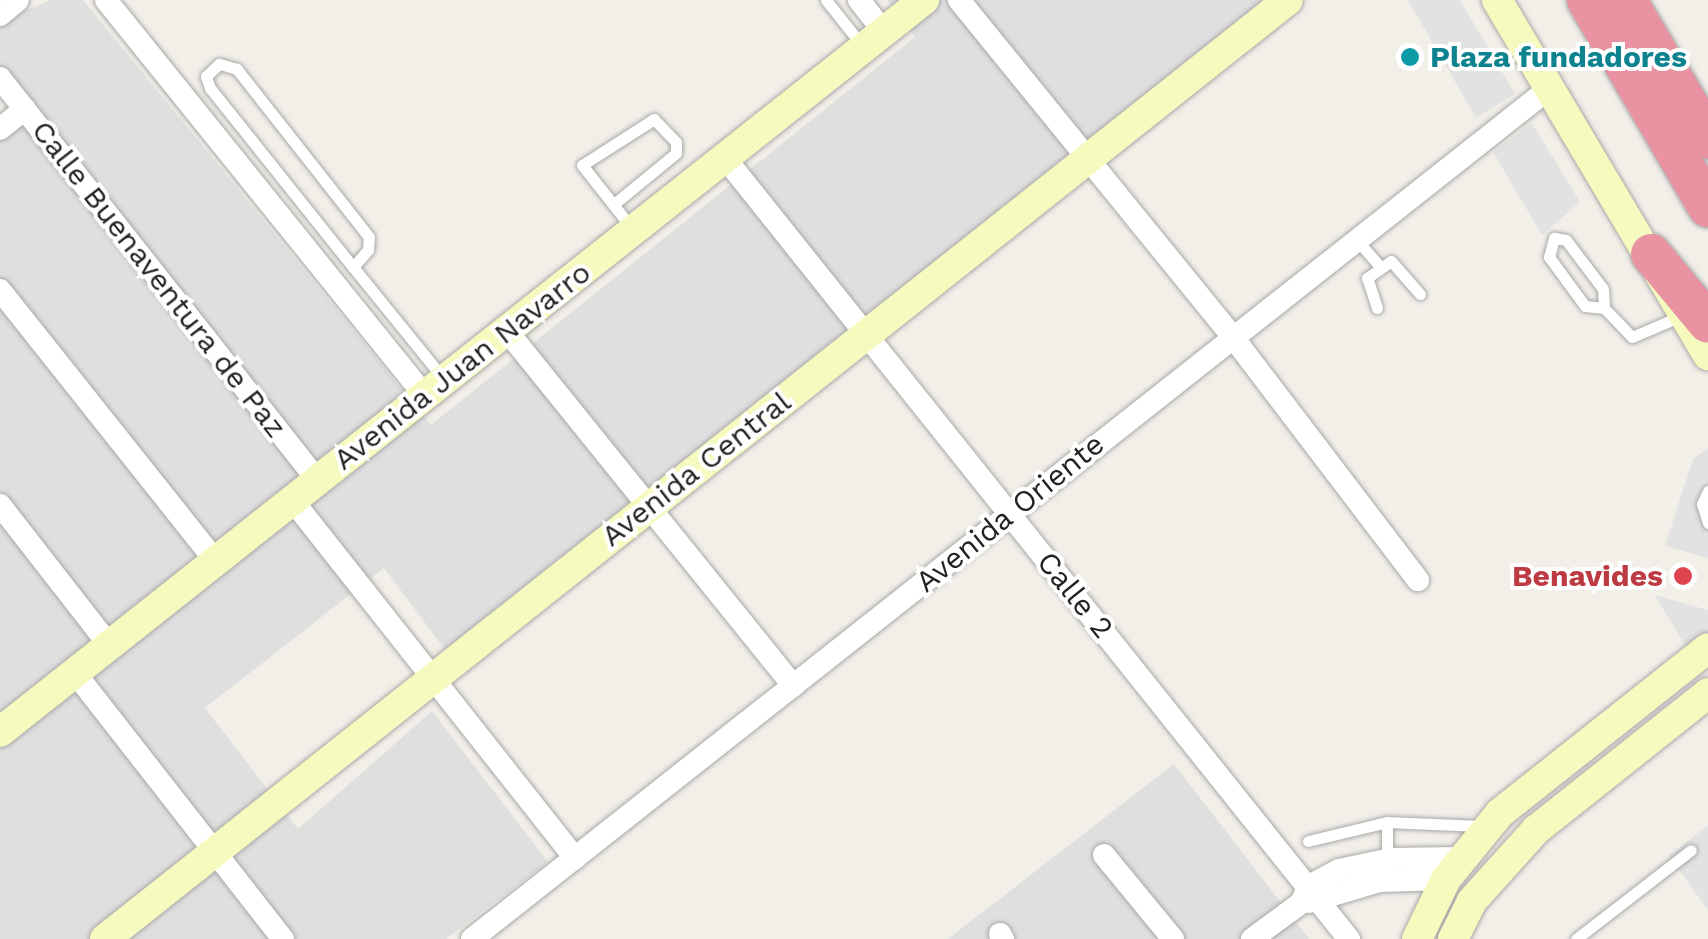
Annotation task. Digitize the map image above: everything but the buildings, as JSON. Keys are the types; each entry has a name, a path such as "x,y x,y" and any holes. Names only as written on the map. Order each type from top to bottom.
{"highway":[{"path":"1612,10 1708,138"},
{"path":"1612,10 1708,208"},
{"path":"1651,254 1696,319"}],"main road":[{"name":"Avenida Juan Navarro","path":"2,726 216,562 924,0"},
{"name":"Avenida Central","path":"105,939 1288,0"},
{"path":"1497,0 1651,254"},
{"path":"1506,0 1525,48"},
{"path":"1696,319 1708,355"},
{"path":"1417,939 1453,868 1488,827 1708,648"},
{"path":"1454,939 1472,900 1536,830 1708,692"}],"street":[{"path":"0,15 18,0"},
{"path":"106,0 435,388"},
{"path":"859,0 874,40"},
{"path":"959,0 1232,336 1418,580"},
{"name":"Calle Buenaventura de Paz","path":"0,78 318,480"},
{"name":"Avenida Oriente","path":"472,939 1550,88"},
{"path":"0,129 25,109"},
{"name":"Calle 2","path":"725,158 1010,513 1309,896 1349,939"},
{"path":"0,290 216,562"},
{"path":"507,331 793,686"},
{"path":"293,501 575,858"},
{"path":"0,505 108,645"},
{"path":"75,673 283,939"},
{"path":"1104,855 1174,939"},
{"path":"1252,939 1339,870 1453,868"}],"lane":[{"path":"826,0 874,40"},
{"path":"353,267 368,250 369,237 237,68 219,64 206,76 210,88 353,267 435,388"},
{"path":"614,204 678,149 650,118 582,165 634,230"},
{"path":"649,175 670,202"},
{"path":"1604,308 1603,290 1566,240 1554,238 1548,257 1585,306 1604,308 1638,339 1696,319"},
{"path":"1356,239 1380,265"},
{"path":"1377,308 1368,278 1380,265 1399,263 1420,294"},
{"path":"1708,491 1702,504 1708,523"},
{"path":"1386,822 1388,870"},
{"path":"1308,841 1386,822 1488,827"},
{"path":"1576,939 1691,850"}],"shaded area":[{"path":"51,0 83,0 431,425 915,37 887,0 1268,0 446,651 384,568 205,708 298,829 432,711 548,862 446,939 0,939 0,135 28,111 0,71 0,21"},
{"path":"1408,0 1460,0 1515,94 1476,118"},
{"path":"1532,123 1580,202 1542,235 1493,152"},
{"path":"1708,448 1708,558 1665,546 1693,459"},
{"path":"1654,595 1708,610 1708,633 1688,649"},
{"path":"1174,764 1309,939 948,939"},
{"path":"1708,825 1708,910 1669,856"}],"place":[{"name":"Plaza fundadores","path":"1410,57"},
{"name":"Benavides","path":"1683,576"}]}
